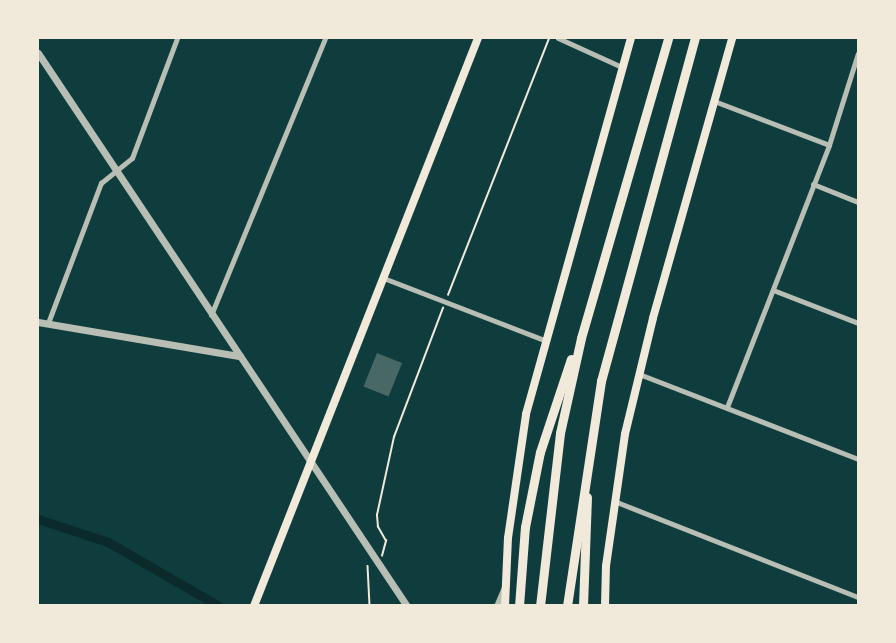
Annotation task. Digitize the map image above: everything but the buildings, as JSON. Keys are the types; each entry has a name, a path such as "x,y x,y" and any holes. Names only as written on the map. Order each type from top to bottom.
{"highway":[{"path":"540,606 560,433 608,246 668,38"},
{"path":"567,606 591,432 607,359 694,38"},
{"path":"519,606 525,527 540,452 608,246"},
{"path":"584,606 591,432"}],"main road":[{"path":"255,606 311,461 386,279 478,38"},
{"path":"505,606 505,587 526,414 544,340 631,38"},
{"path":"605,606 614,501 639,374 732,38"}],"street":[{"path":"48,323 100,183 132,158 177,38"},
{"path":"211,315 325,38"},
{"path":"558,38 622,67"},
{"path":"38,53 407,606"},
{"path":"727,407 829,145 856,68 858,53"},
{"path":"714,101 829,145"},
{"path":"813,184 858,202"},
{"path":"386,279 544,340"},
{"path":"773,290 858,323"},
{"path":"38,322 240,356"},
{"path":"639,374 858,459"},
{"path":"614,501 858,597"},
{"path":"497,606 505,587"}],"path":[{"path":"448,294 549,38"},
{"path":"384,555 386,541 378,527 378,515 394,437 443,308"},
{"path":"370,564 366,568 370,606"}],"waterway":[{"path":"38,519 108,542 219,606"}]}
